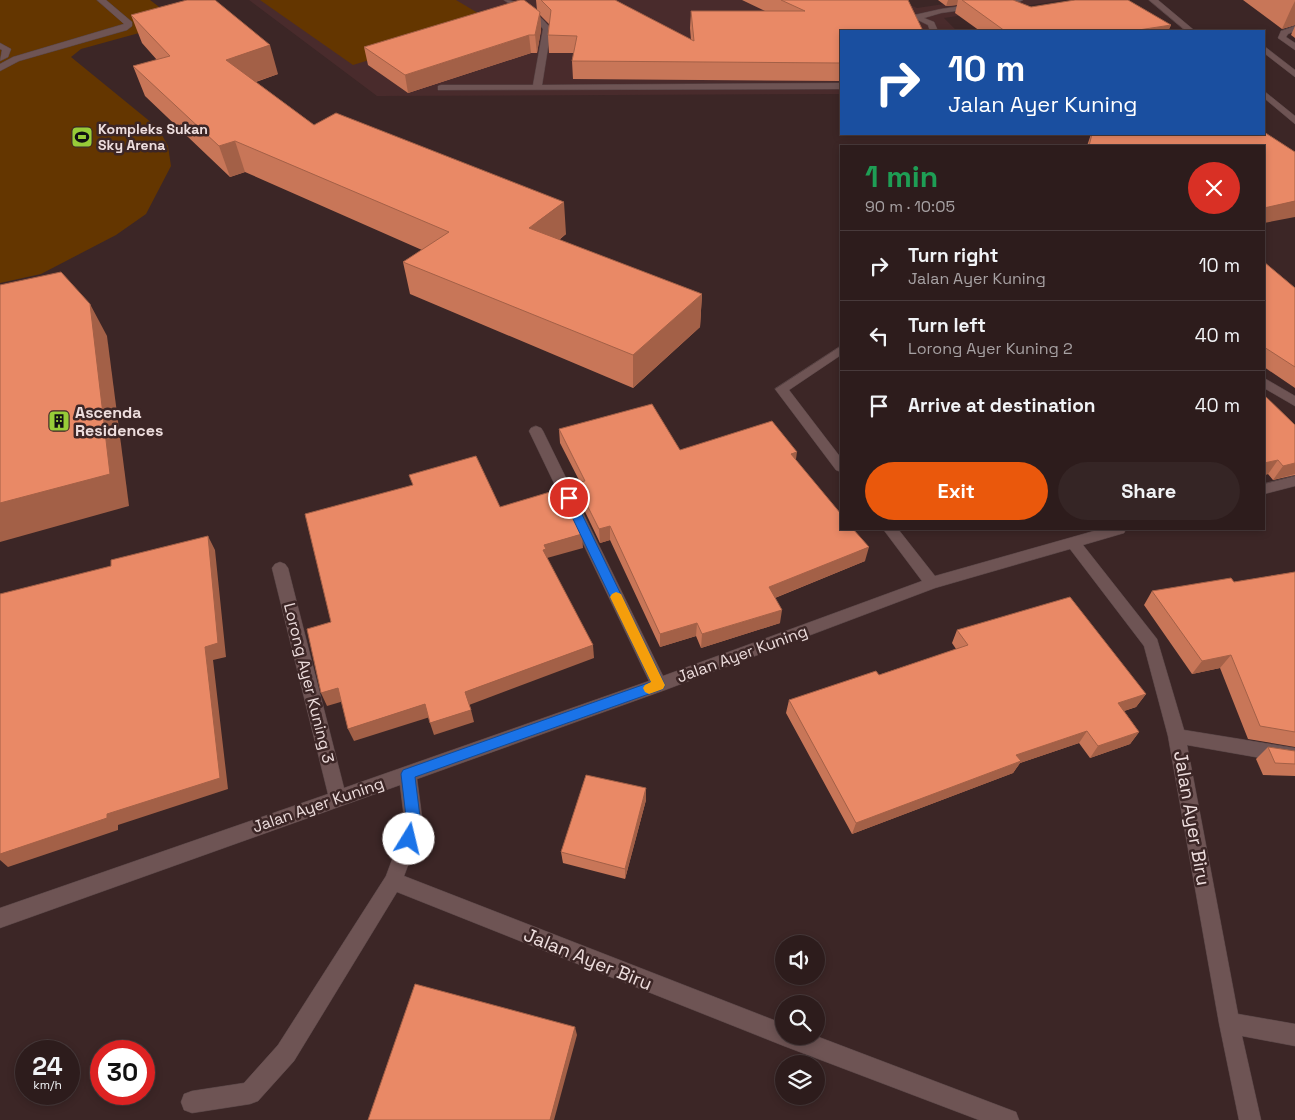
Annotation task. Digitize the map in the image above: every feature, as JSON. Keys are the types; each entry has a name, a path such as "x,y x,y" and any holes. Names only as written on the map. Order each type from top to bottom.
{"street":[{"path":"0,68 16,59 124,28 128,24 101,0"},
{"path":"508,0 541,21 547,29 537,86"},
{"path":"918,17 941,11 1019,0"},
{"path":"1153,0 1190,30"},
{"path":"909,15 918,17 931,24 934,30"},
{"path":"1295,28 1284,33 1282,38 1295,47"},
{"path":"0,46 7,49 5,55 0,58"},
{"path":"1265,50 1295,74"},
{"path":"0,58 16,59"},
{"path":"441,88 537,86 840,86"},
{"path":"1265,95 1295,121"},
{"path":"840,351 781,389 840,466"},
{"path":"1265,383 1295,402"},
{"path":"536,431 659,685"},
{"path":"1265,489 1295,481"},
{"path":"891,530 932,584"},
{"name":"Jalan Ayer Kuning","path":"0,918 659,685 932,584 1115,530"},
{"name":"Jalan Ayer Biru","path":"1073,542 1151,644 1177,736 1229,1023 1250,1120"},
{"name":"Lorong Ayer Kuning 3","path":"280,568 338,798"},
{"path":"1177,736 1295,756"},
{"path":"192,1102 250,1093 286,1053 320,1002 394,881 414,825 407,774"},
{"name":"Jalan Ayer Biru","path":"394,881 775,1031"},
{"path":"1229,1023 1295,1035"},
{"path":"811,1045 1008,1120"}],"shaded area":[{"name":"Kompleks Sukan Sky Arena","path":"0,0 150,0 179,22 81,49 71,57 158,128 168,146 171,166 146,214 116,235 41,274 0,283"},
{"path":"249,0 899,0 917,8 971,0 1064,0 944,18 956,30 840,30 840,94 377,96"},
{"path":"260,0 456,0 493,22 353,65"}],"building":[{"path":"187,0 215,0 270,45 226,60 314,125 336,113 564,202 529,228 702,294 633,355 403,262 449,232 235,141 219,146 133,66 170,56 131,15"},
{"path":"524,0 540,12 535,35 529,35 405,75 364,47"},
{"path":"541,0 615,0 694,41 691,11 805,11 781,0 908,0 923,30 840,30 840,63 572,61 577,36 548,35 551,10"},
{"path":"962,0 1013,0 1031,7 1075,0 1128,0 1171,25 1138,30 1004,30"},
{"path":"1265,133 1295,152 1295,201 1265,208 1265,145 1089,145 1092,135 1265,135"},
{"path":"1265,263 1295,288 1295,367 1265,348"},
{"name":"Ascenda Residences","path":"61,272 90,304 110,474 0,503 0,285"},
{"path":"1265,396 1295,425 1295,463 1283,466 1278,460 1265,463"},
{"path":"652,404 680,450 772,421 797,452 791,454 840,513 840,530 854,530 869,547 769,587 782,610 702,634 697,623 660,634 610,526 599,529 576,483 585,481 559,429"},
{"path":"476,456 500,507 560,489 582,534 544,545 546,549 543,550 593,645 465,692 471,710 430,723 425,704 348,729 338,688 321,693 307,629 331,622 305,514 413,485 409,475"},
{"path":"208,536 218,643 205,647 220,778 107,814 107,818 0,854 0,594 111,566 111,560"},
{"path":"1295,572 1295,732 1260,726 1231,655 1202,661 1152,591 1231,578 1234,582"},
{"path":"1070,597 1146,694 1118,703 1139,732 1098,746 1087,731 1016,755 1021,761 856,823 789,700 876,671 879,675 968,645 957,630"},
{"path":"1268,747 1295,751 1295,764 1275,763"},
{"path":"586,775 646,788 625,869 561,852"},
{"path":"415,984 575,1027 550,1120 368,1120"}],"slow traffic":[{"path":"616,597 659,685 649,688"}],"place":[{"name":"Kompleks Sukan Sky Arena","path":"82,137"},
{"name":"Ascenda Residences","path":"59,421"}],"route":[{"path":"409,839 414,825 407,774 659,685 569,498"}]}
